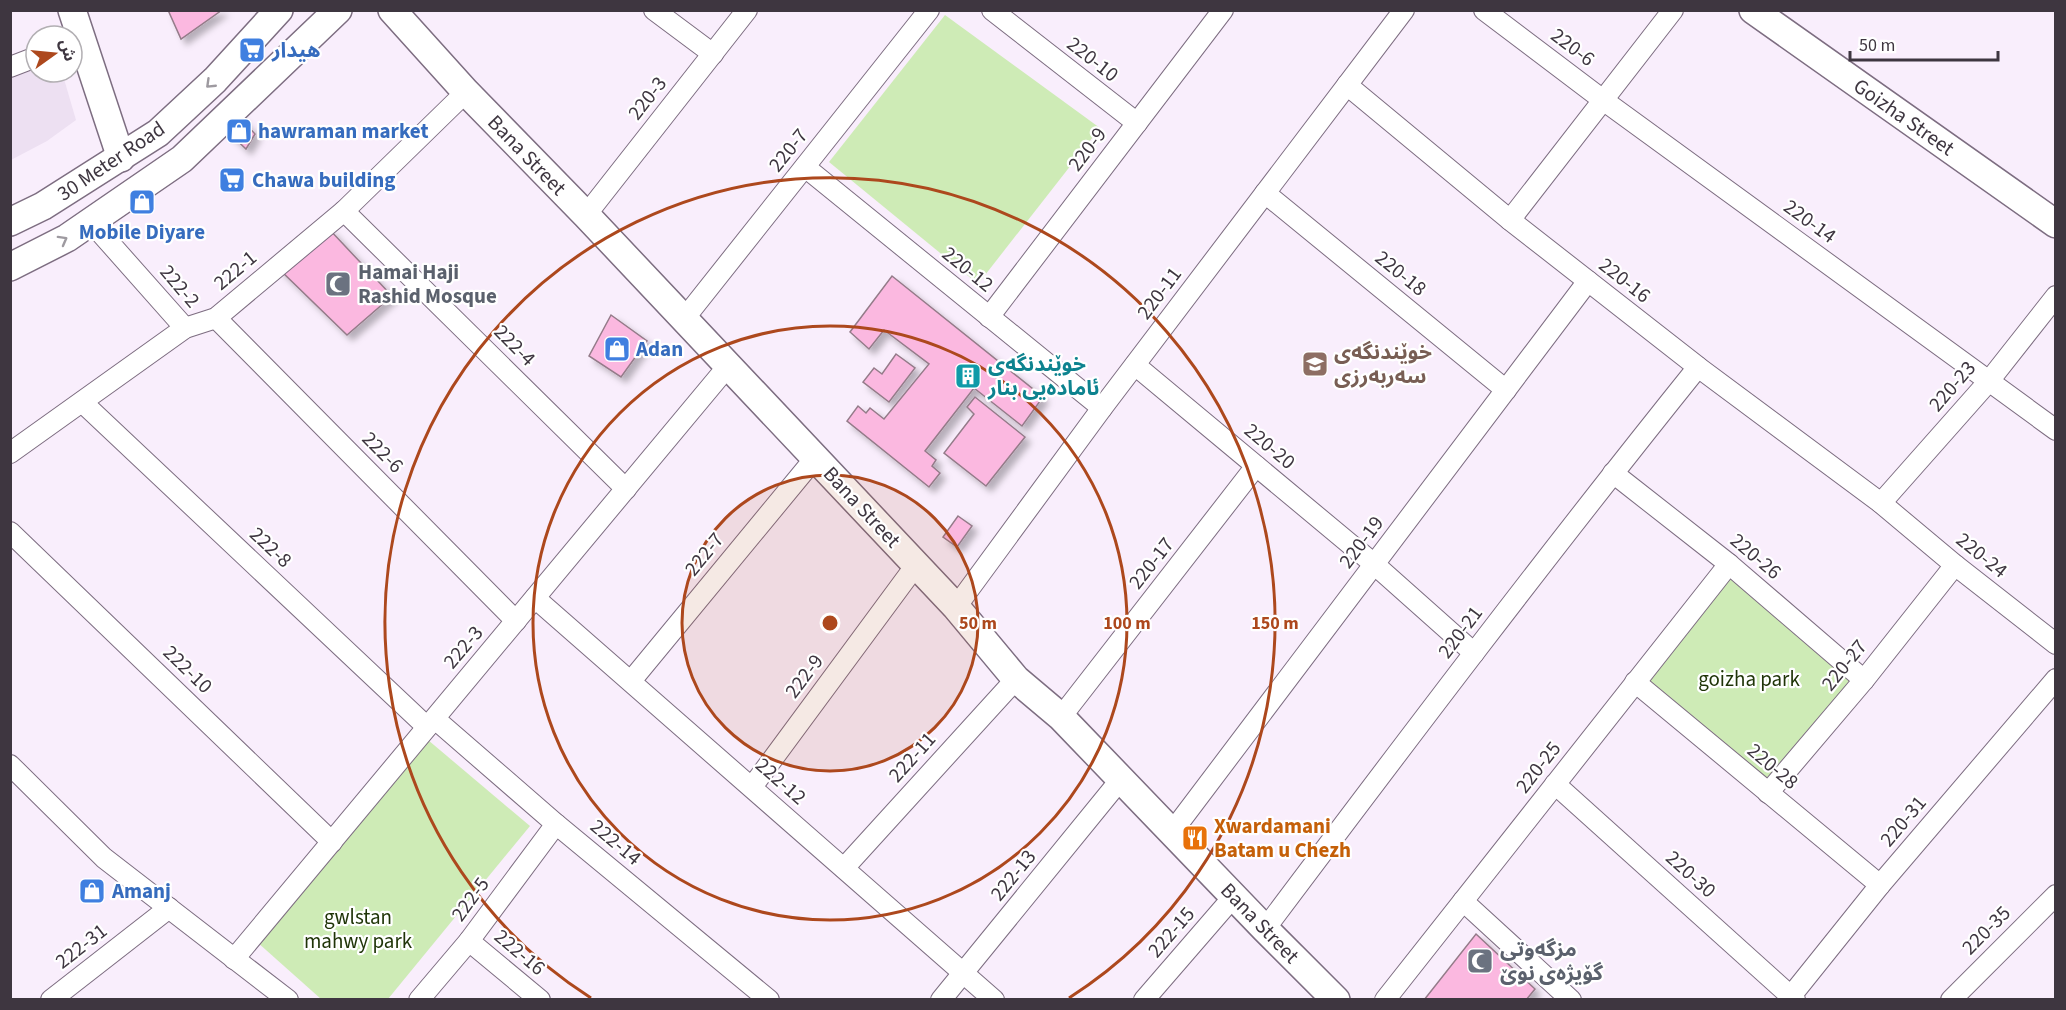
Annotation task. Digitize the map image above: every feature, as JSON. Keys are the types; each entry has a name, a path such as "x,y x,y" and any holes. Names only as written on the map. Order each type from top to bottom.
{"street":[{"name":"30 Meter Road","path":"10,267 68,238 182,159 338,10"},
{"name":"Bana Street","path":"392,10 466,92 586,215 956,607 1016,679 1062,717 1332,998"},
{"path":"654,10 713,54"},
{"name":"220-3","path":"586,215 747,10"},
{"name":"220-7","path":"684,319 929,10"},
{"name":"220-10","path":"992,10 1137,123"},
{"name":"220-9","path":"989,317 1223,10"},
{"name":"220-11","path":"956,607 1135,364 1404,10"},
{"name":"220-6","path":"1485,10 1603,100"},
{"path":"1510,220 1673,10"},
{"name":"Goizha Street","path":"1753,10 2055,224"},
{"name":"30 Meter Road","path":"10,222 43,206 158,133 215,80 276,12"},
{"path":"239,53 265,81"},
{"path":"84,61 120,158"},
{"name":"220-16","path":"1347,85 1510,220 1698,367 1881,503"},
{"name":"222-1","path":"10,453 185,328 216,318 344,211 466,92"},
{"name":"220-14","path":"1603,100 2055,430"},
{"name":"220-12","path":"805,167 1102,408"},
{"name":"220-18","path":"1265,193 1506,390"},
{"name":"222-4","path":"344,211 626,489"},
{"name":"222-2","path":"91,222 185,328"},
{"name":"220-19","path":"1172,832 1588,281"},
{"name":"220-23","path":"1881,503 1989,381 2055,296"},
{"name":"222-6","path":"216,318 516,621"},
{"name":"220-20","path":"1135,364 1374,564 1474,652"},
{"name":"222-3","path":"234,959 728,366"},
{"name":"220-21","path":"1265,929 1474,652 1698,367"},
{"name":"222-8","path":"82,402 431,723"},
{"name":"222-7","path":"631,681 815,458"},
{"name":"220-17","path":"1062,717 1256,466"},
{"name":"220-26","path":"1613,473 1729,564 1864,680"},
{"name":"220-24","path":"1881,503 2055,644"},
{"name":"222-10","path":"10,532 332,842"},
{"name":"220-25","path":"1385,999 1729,564"},
{"name":"222-9","path":"752,787 916,565"},
{"name":"220-27","path":"1768,793 1864,680 1955,565"},
{"name":"222-12","path":"535,598 994,999"},
{"name":"222-11","path":"844,868 1016,679"},
{"name":"220-31","path":"1792,998 1880,885 2055,679"},
{"name":"220-28","path":"1635,682 1880,885"},
{"name":"222-14","path":"431,723 769,999"},
{"path":"10,765 104,858 234,959 273,996"},
{"name":"222-13","path":"941,999 1120,779"},
{"name":"220-30","path":"1555,784 1792,998"},
{"name":"222-5","path":"419,999 469,941 556,824"},
{"name":"220-35","path":"1951,999 2055,895"},
{"name":"222-15","path":"1144,999 1234,896"},
{"path":"1463,901 1571,999"},
{"name":"222-31","path":"51,999 169,908"},
{"name":"222-16","path":"469,941 540,999"}],"shaded area":[{"path":"24,68 24,84 66,84 76,120 47,141 11,160 11,72"}],"green space":[{"path":"945,15 1100,128 978,284 829,162"},
{"name":"goizha park","path":"1729,564 1864,680 1768,793 1635,682"},
{"name":"gwlstan mahwy park","path":"428,740 530,826 388,999 321,999 257,942"}],"building":[{"path":"168,10 222,10 181,39"},
{"name":"hawraman market","path":"238,115 255,134 246,149 224,128"},
{"path":"329,229 392,296 347,335 278,268"},
{"name":"خوێندنگەی ئامادەیی بنار","path":"892,276 1043,397 1022,426 974,388 925,451 936,460 932,466 940,473 929,487 847,421 858,406 866,413 870,408 884,419 929,364 884,330 869,349 850,332"},
{"name":"Adan","path":"611,315 647,341 621,377 589,356"},
{"path":"896,354 915,368 889,402 863,382 874,368 882,374"},
{"path":"975,397 1025,437 986,486 944,453 974,414 967,407"},
{"path":"958,516 972,526 957,547 943,537"},
{"name":"مزگەوتی گۆیژەی نوێ","path":"1476,934 1535,989 1526,1000 1424,1000"}],"place":[{"name":"هيدار","path":"252,50"},
{"name":"hawraman market","path":"239,131"},
{"name":"Chawa building","path":"232,180"},
{"name":"Mobile Diyare","path":"142,202"},
{"name":"Hamai Haji Rashid Mosque","path":"338,284"},
{"name":"Adan","path":"617,349"},
{"name":"خوێندنگەی سەربەرزی","path":"1315,364"},
{"name":"خوێندنگەی ئامادەیی بنار","path":"968,376"},
{"name":"Xwardamani Batam u Chezh","path":"1195,838"},
{"name":"Amanj","path":"92,891"},
{"name":"مزگەوتی گۆیژەی نوێ","path":"1480,961"}]}
